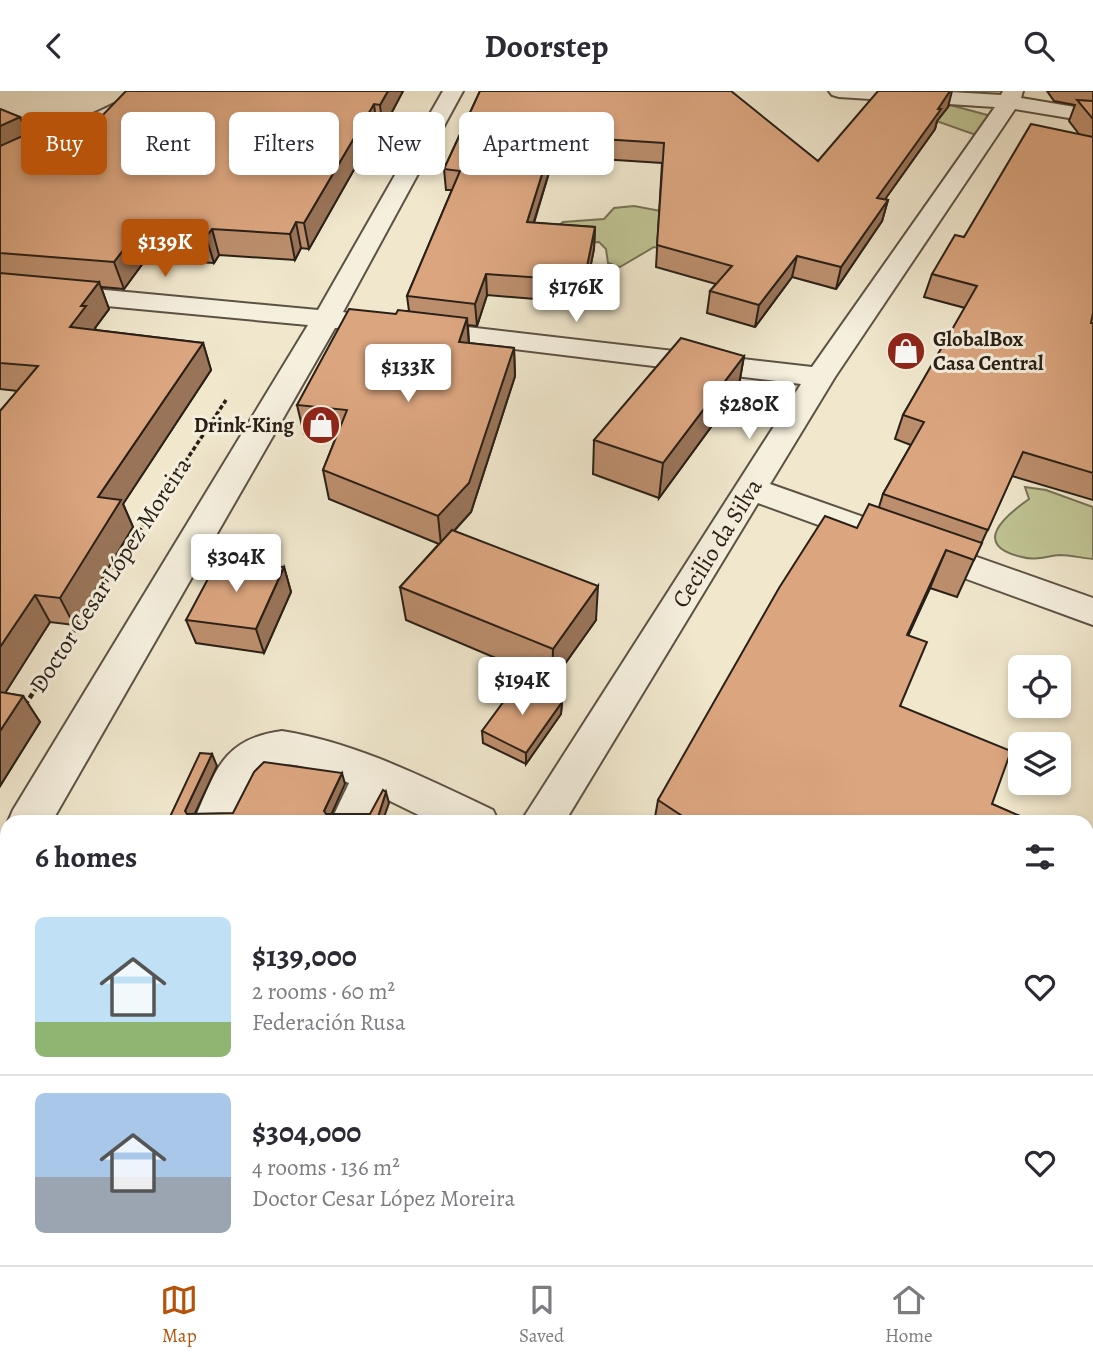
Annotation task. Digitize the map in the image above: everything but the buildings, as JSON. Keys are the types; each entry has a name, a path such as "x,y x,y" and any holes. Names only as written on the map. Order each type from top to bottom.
{"street":[{"path":"0,167 158,91"},
{"name":"Doctor Cesar López Moreira","path":"33,815 326,319 453,91"},
{"path":"839,91 1011,96 1093,116"},
{"name":"Cecilio da Silva","path":"546,815 820,377 1011,96"},
{"path":"0,288 326,319 820,377"},
{"path":"751,489 1093,612"},
{"path":"218,815 240,767 265,749 294,747 374,774 461,815"},
{"path":"355,815 374,774"}],"path":[{"name":"Doctor Cesar López Moreira","path":"23,708 227,399"}],"green space":[{"path":"915,91 1023,91 1004,98 964,99 946,104 991,116 984,131 973,134 925,117"},
{"path":"634,206 672,213 681,254 654,247 620,267 608,263 606,249 599,242 577,243 556,228 563,222 604,219 614,208"},
{"path":"1025,487 1046,490 1093,507 1093,559 1060,555 1027,558 1006,552 998,545 995,538 997,530 1010,514 1029,499"}],"place":[{"name":"GlobalBox Casa Central","path":"906,351"},
{"name":"Drink-King","path":"321,425"}]}
